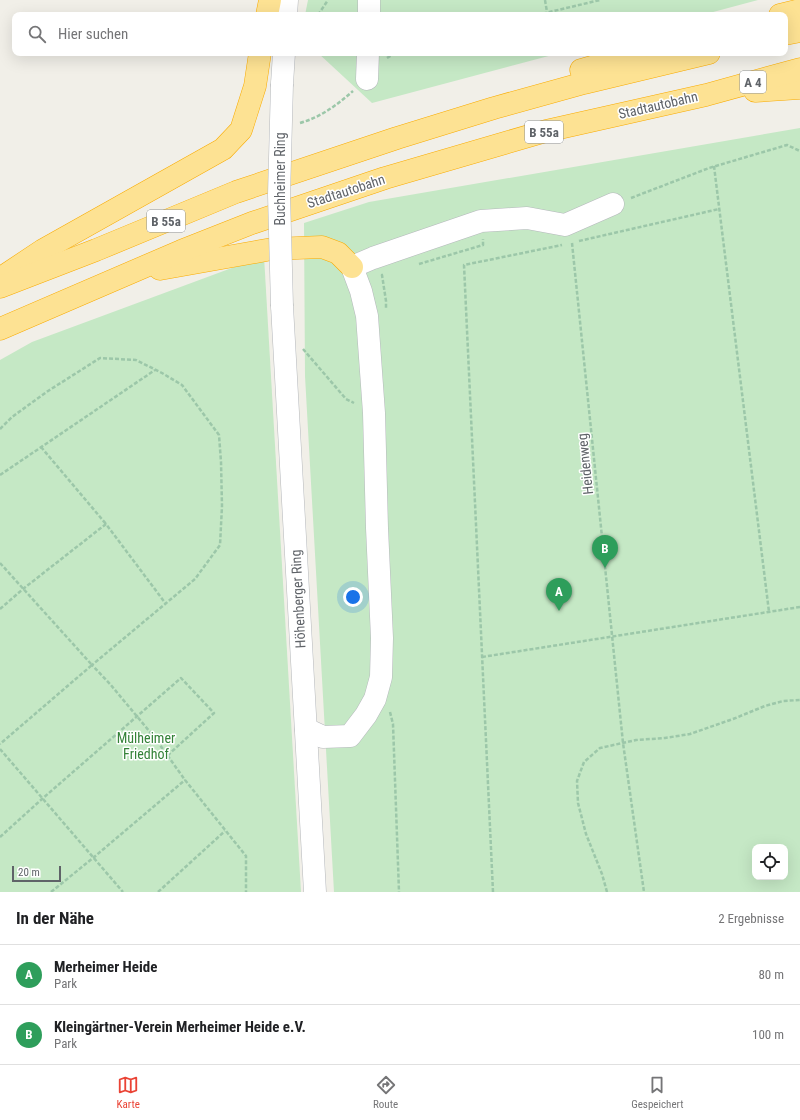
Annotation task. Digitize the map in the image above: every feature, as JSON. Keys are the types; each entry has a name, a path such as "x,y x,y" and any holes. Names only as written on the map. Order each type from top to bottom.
{"highway":[{"path":"268,12 270,0"},
{"path":"788,13 800,10"},
{"path":"788,33 800,31"},
{"path":"0,278 43,250 222,149 241,130 255,86 260,56"},
{"path":"236,192 258,177 329,148 422,116 630,56"},
{"name":"B 55a","path":"0,287 96,250 236,192 494,108 584,83 696,56"},
{"name":"A 4","path":"706,95 800,69"},
{"path":"706,95 800,88"},
{"name":"Stadtautobahn","path":"0,329 181,251 252,223 385,178 546,131 706,95"},
{"path":"124,276 279,248 322,247 338,253 352,267"}],"street":[{"path":"286,12 287,0"},
{"path":"369,0 369,12"},
{"name":"Buchheimer Ring","path":"282,306 279,195 284,56"},
{"path":"367,79 368,56"},
{"path":"306,729 322,737 350,736 366,715 375,699 381,677 382,638 374,413 367,316 361,291 352,267 372,258 482,221 527,218 567,237 613,204"},
{"name":"Höhenberger Ring","path":"282,306 315,892"}],"path":[{"path":"320,12 328,0"},
{"path":"545,0 547,12 600,0"},
{"path":"295,125 315,118 329,110 367,79"},
{"path":"613,204 714,166 787,145 800,151"},
{"path":"714,166 769,612"},
{"path":"492,892 464,265 567,237 719,209"},
{"path":"419,264 483,245 482,221"},
{"name":"Heidenweg","path":"567,237 623,742 644,892"},
{"path":"386,309 382,276 389,273"},
{"path":"302,348 346,399 374,413"},
{"path":"0,429 48,391 100,358 136,360 182,385 219,435 222,462 220,545 195,579 0,744"},
{"path":"0,474 155,370"},
{"path":"41,447 106,524 166,604"},
{"path":"0,609 23,589 106,524"},
{"path":"0,563 110,684 137,716 168,755 185,780 246,856 246,892"},
{"path":"482,657 800,607"},
{"path":"0,837 181,678 214,713 168,755"},
{"path":"607,892 602,874 586,834 578,804 576,781 584,762 600,748 623,742 690,734 726,722 765,706 783,701 800,700"},
{"path":"389,711 393,724 399,892"},
{"path":"0,749 123,892"},
{"path":"51,892 185,780"},
{"path":"158,892 225,831"}],"green space":[{"path":"308,0 758,0 713,12 306,12"},
{"path":"321,56 549,56 372,103"},
{"path":"800,128 800,892 334,892 305,376 304,223 369,202"},
{"name":"Mülheimer Friedhof","path":"264,256 301,892 0,892 0,360 32,342"}],"place":[{"name":"Kleingärtner-Verein Merheimer Heide e.V.","path":"605,568"},
{"name":"Merheimer Heide","path":"559,611"}]}
